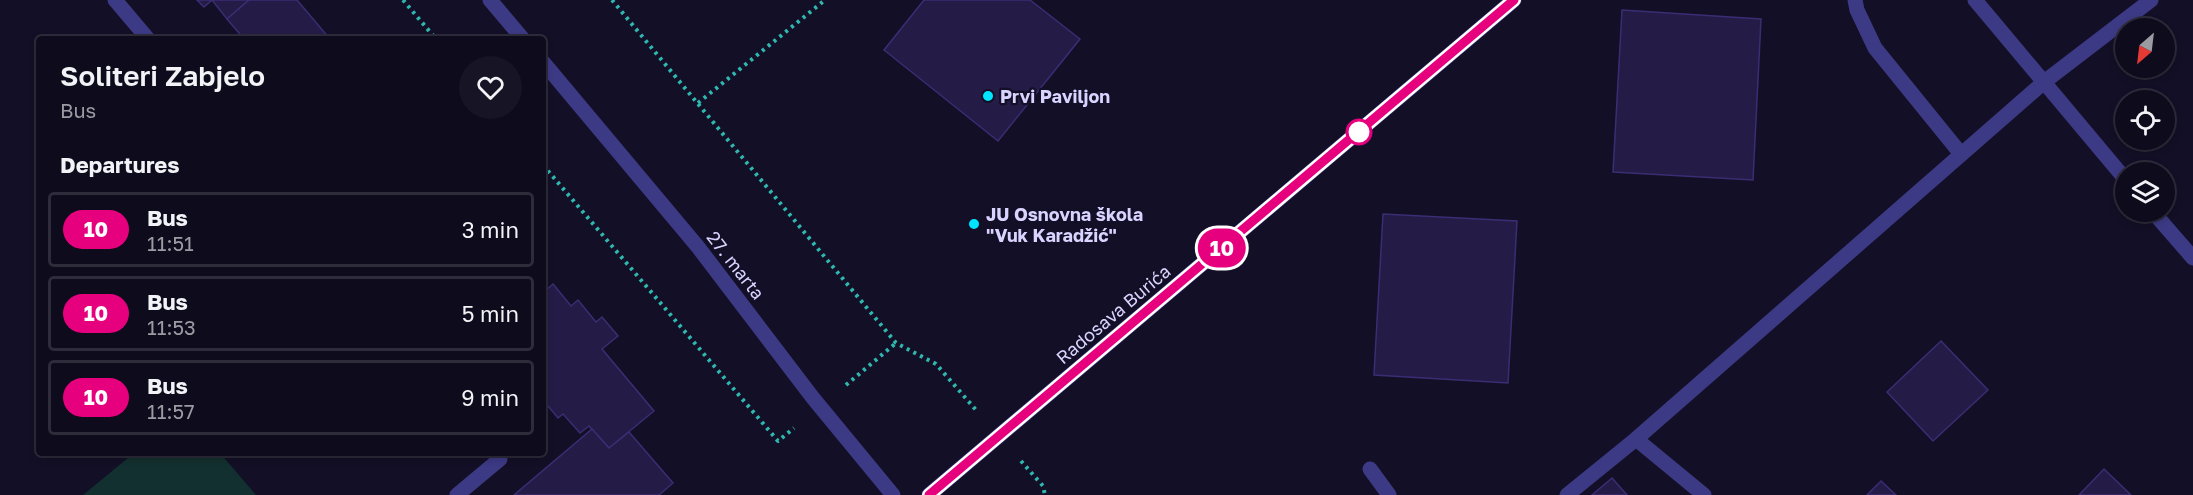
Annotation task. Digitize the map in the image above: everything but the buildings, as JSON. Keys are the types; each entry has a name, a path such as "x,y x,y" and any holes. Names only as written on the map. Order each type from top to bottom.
{"street":[{"path":"115,0 145,36"},
{"path":"489,0 520,36"},
{"name":"Radosava Burića","path":"929,495 1514,0"},
{"path":"1855,0 1857,10 1875,48 1961,154"},
{"path":"1975,0 2115,167"},
{"path":"1567,495 1636,439 2044,82 2151,0"},
{"name":"27. marta","path":"546,66 690,237 813,398 893,495"},
{"path":"2162,222 2193,258"},
{"path":"1636,439 1704,495"},
{"path":"457,495 498,456"},
{"path":"1370,469 1389,495"}],"path":[{"path":"403,0 433,36"},
{"path":"612,0 896,343"},
{"path":"698,104 825,0"},
{"path":"546,169 778,441"}],"green space":[{"path":"130,456 223,456 256,495 83,495"}],"bus line":[{"name":"10","path":"929,495 1514,0"}],"place":[{"name":"Prvi Paviljon","path":"988,96"},
{"name":"JU Osnovna škola \"Vuk Karadžić\"","path":"974,224"}]}
